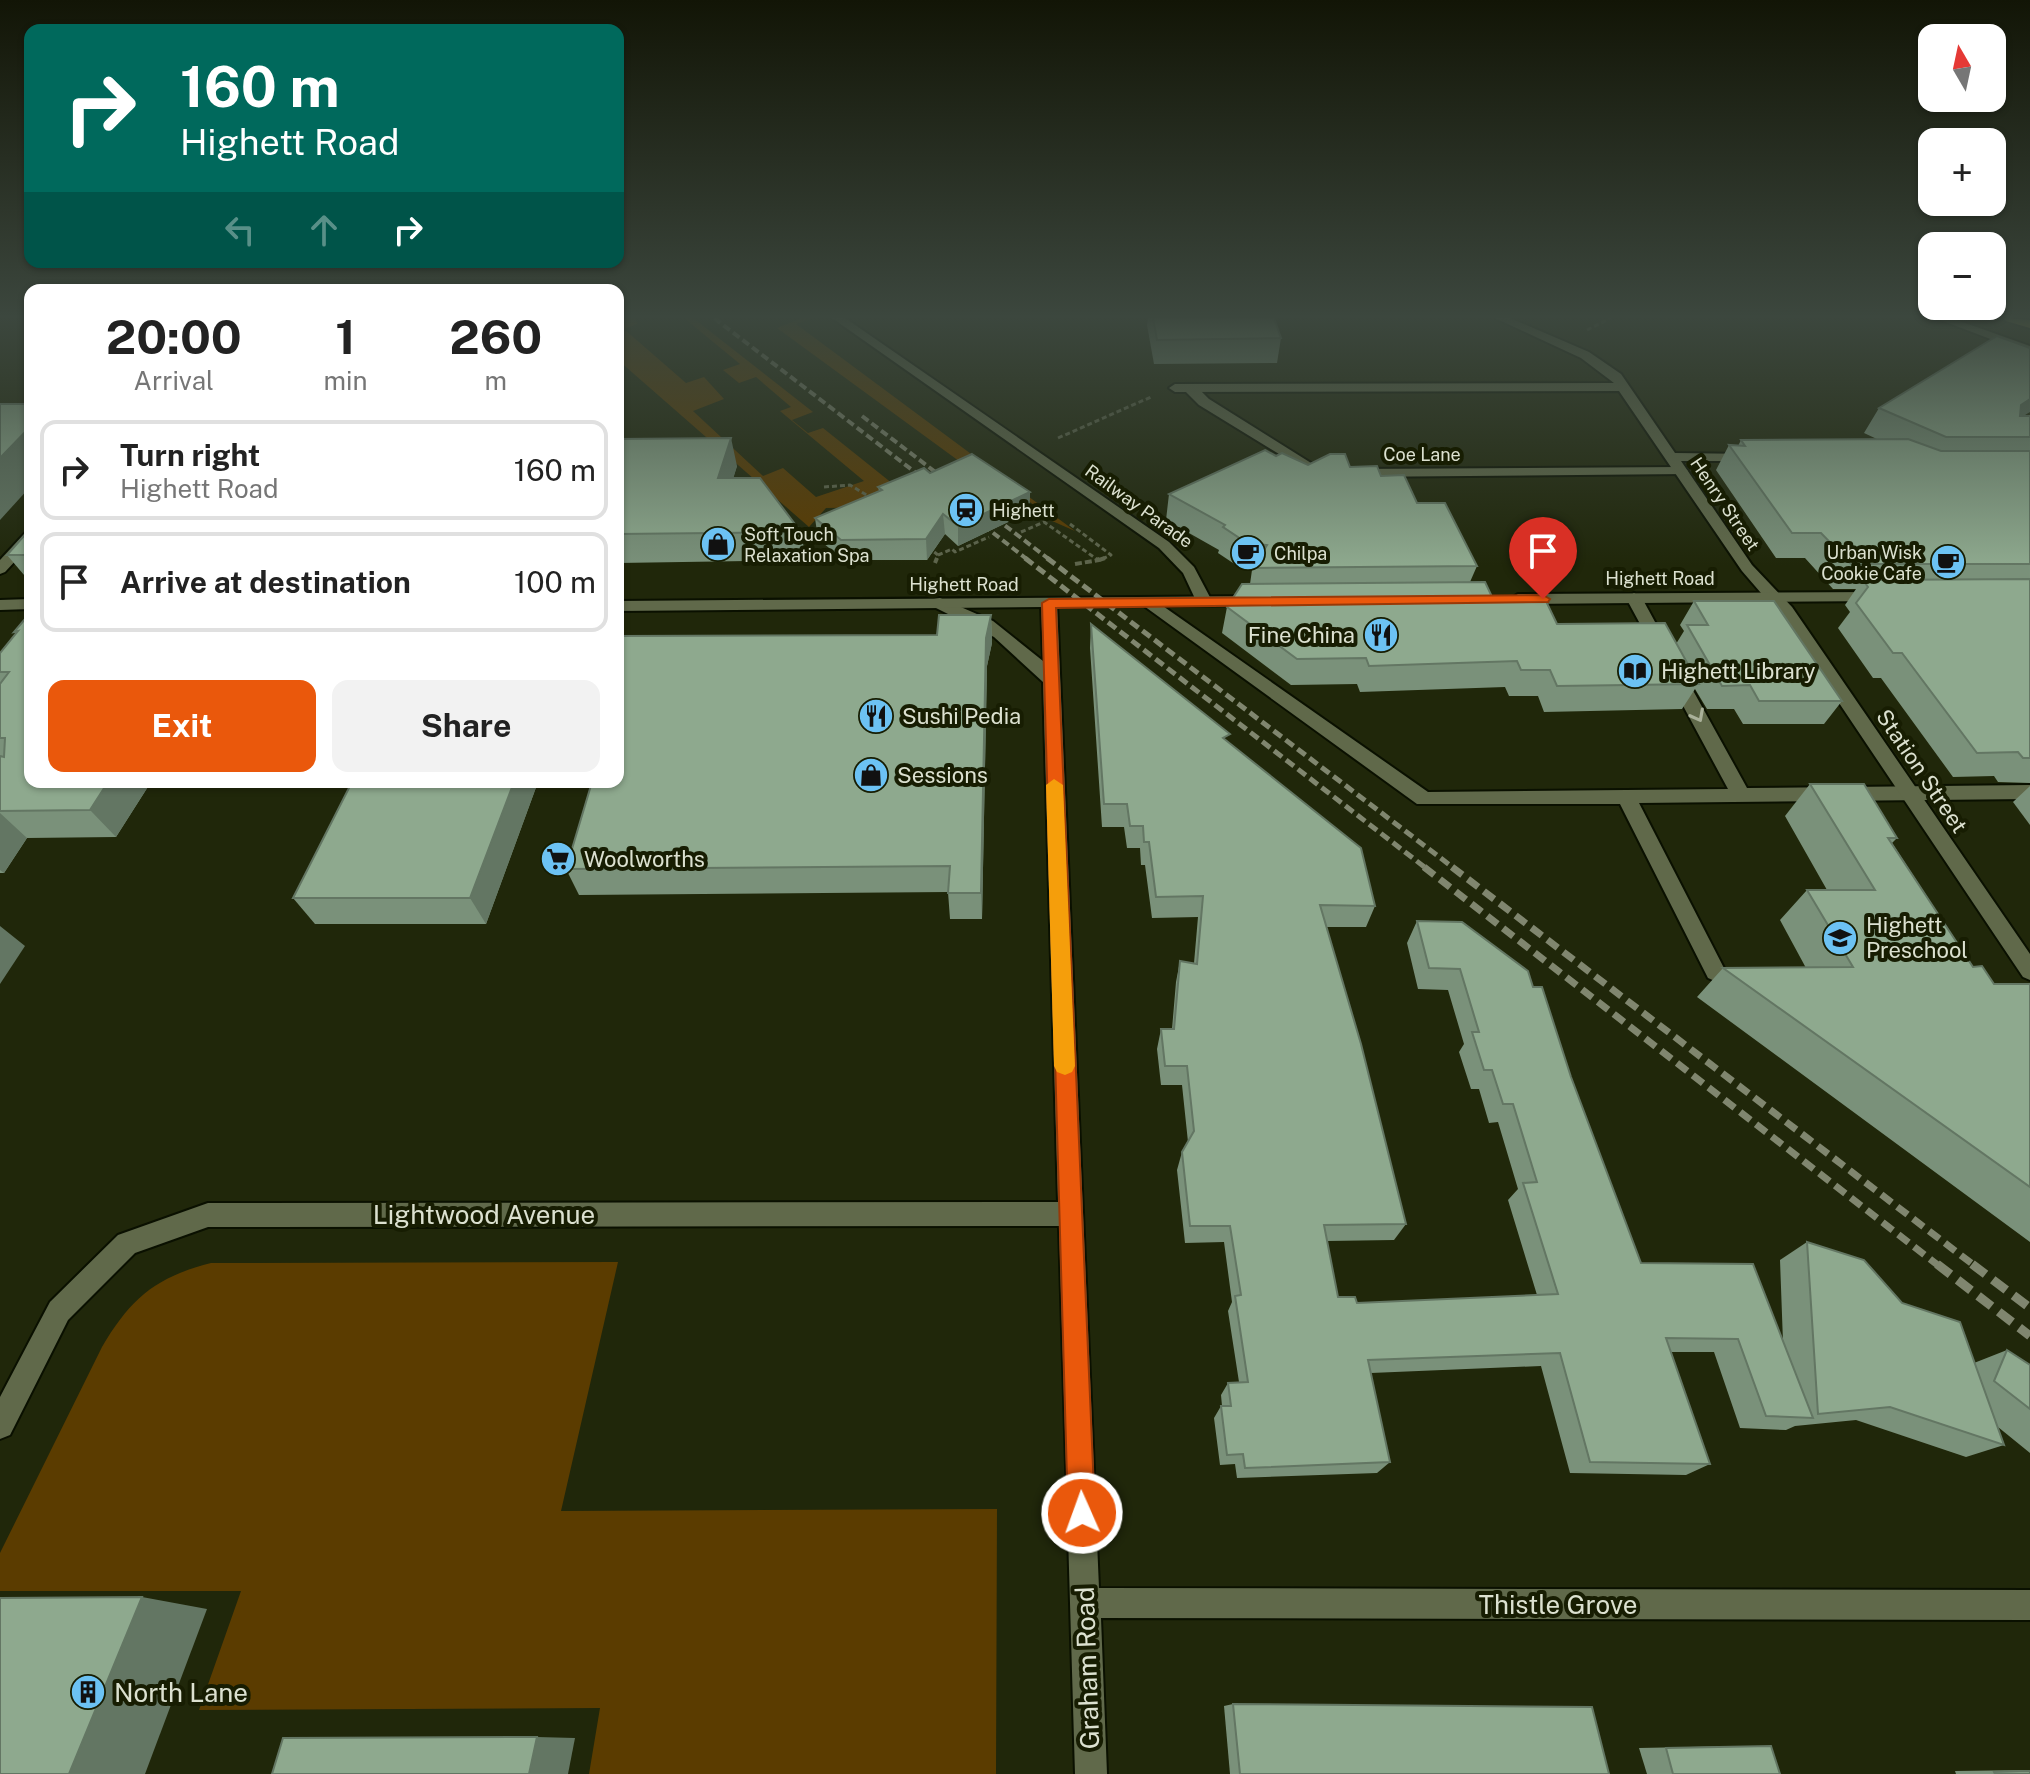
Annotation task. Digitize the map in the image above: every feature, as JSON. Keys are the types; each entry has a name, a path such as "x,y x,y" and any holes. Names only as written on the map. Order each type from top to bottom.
{"street":[{"name":"Railway Parade","path":"957,401 1164,545 1185,563 1197,580 1204,601"},
{"name":"Coe Lane","path":"1201,401 1318,473 1681,471"},
{"name":"Henry Street","path":"1633,401 1747,568 1774,598"},
{"path":"1671,457 1770,456"},
{"path":"0,569 24,543"},
{"name":"Highett Road","path":"1497,600 1894,597"},
{"path":"1634,598 1741,795"},
{"name":"Station Street","path":"1774,598 1786,611 1907,794 2030,971"},
{"name":"Highett Road","path":"624,606 1281,601"},
{"path":"1150,602 1424,799 2030,792"},
{"path":"940,603 981,619 1006,634 1050,679"},
{"name":"Graham Road","path":"1049,603 1091,1774"},
{"path":"0,605 24,604"},
{"path":"1626,796 1715,972"},
{"name":"Lightwood Avenue","path":"0,1425 59,1311 127,1244 208,1215 1070,1214"},
{"name":"Thistle Grove","path":"1085,1603 2029,1607"}],"path":[{"path":"1048,442 1148,401"},
{"path":"824,487 841,483 856,486 871,496 876,504"},
{"path":"1021,532 1044,522 1099,560"},
{"path":"1070,524 1111,555 1075,564"},
{"path":"935,563 938,555 952,549 955,552 989,537"},
{"path":"926,546 938,555"}],"shaded area":[{"path":"665,401 719,401 693,411 763,476 783,468 816,497 864,481 780,411 791,407 784,401 799,401 813,412 792,420 808,433 823,428 908,496 881,507 826,508 809,527"},
{"path":"877,401 899,401 1075,531 1043,517 1047,514 1024,498 1015,502"},
{"path":"618,1262 561,1511 997,1509 996,1774 589,1774 600,1708 199,1710 241,1591 0,1591 0,1553 102,1347 135,1303 175,1275 211,1263"}],"building":[{"path":"1891,401 2027,401 2021,405 2020,416 2030,416 2030,437 1946,437 1879,408"},
{"path":"0,404 24,404 24,433 0,458"},
{"path":"731,438 718,478 760,478 801,532 624,534 624,439"},
{"path":"1908,439 1941,451 2030,451 2030,564 1851,564 1821,533 1792,533 1729,445 1745,446 1741,440"},
{"path":"1265,450 1276,456 1282,453 1308,465 1330,454 1345,454 1350,467 1377,466 1381,476 1404,475 1417,503 1445,503 1477,566 1253,568 1267,545 1247,543 1223,527 1225,525 1169,494"},
{"path":"972,454 1030,492 958,526 943,514 926,539 841,540 815,518 882,490 878,487 924,468 930,473"},
{"path":"24,536 24,555 7,555"},
{"path":"2030,579 2030,758 2023,758 2018,752 1977,753 1902,653 1893,653 1856,603 1868,587 1863,580"},
{"path":"1485,582 1493,599 1545,599 1557,624 1665,623 1699,684 1557,686 1550,670 1521,670 1517,661 1369,666 1366,658 1297,659 1227,607 1242,584"},
{"path":"1694,601 1774,601 1842,701 1759,701 1750,685 1722,686 1687,625 1708,625"},
{"path":"939,615 991,615 986,638 981,893 948,893 950,866 566,869 590,788 624,788 624,636 937,635"},
{"path":"24,620 24,788 104,788 90,810 0,811 0,756 4,757 5,738 0,738 0,684 9,672 0,672 0,653 18,631 14,632"},
{"path":"1091,624 1230,734 1223,738 1361,848 1375,906 1320,905 1361,1044 1406,1224 1324,1225 1338,1297 1355,1297 1357,1303 1558,1294 1523,1183 1537,1182 1513,1104 1503,1104 1492,1070 1484,1070 1472,1032 1479,1032 1460,969 1429,968 1417,921 1462,922 1528,971 1533,987 1542,987 1571,1077 1641,1263 1753,1264 1813,1418 1766,1416 1738,1339 1666,1338 1710,1464 1590,1462 1560,1353 1368,1360 1390,1462 1245,1468 1243,1454 1227,1455 1221,1406 1231,1406 1228,1383 1248,1382 1235,1296 1241,1295 1230,1226 1190,1226 1182,1152 1194,1131 1187,1066 1165,1066 1161,1029 1174,1029 1180,961 1197,964 1203,896 1156,897 1149,842 1144,842 1143,826 1130,826 1127,804 1104,804"},
{"path":"1810,784 1864,784 1897,838 1888,838 1973,967 1982,966 1994,984 2030,984 2030,1187 1723,968 1853,967 1807,890 1875,890"},
{"path":"349,788 512,788 470,898 293,898"},
{"path":"1807,1242 1864,1260 1902,1303 1960,1322 2004,1445 1890,1407 1818,1414"},
{"path":"2007,1350 2030,1365 2030,1409 1994,1381"},
{"path":"142,1597 69,1774 0,1774 0,1598"},
{"path":"1233,1704 1592,1707 1609,1774 1240,1774"},
{"path":"537,1737 529,1774 272,1774 283,1738"},
{"path":"1771,1746 1780,1774 1673,1774 1666,1748"},
{"path":"2030,1771 2030,1774 1994,1772"}],"railway":[{"path":"822,401 933,486"},
{"path":"862,416 951,484"},
{"path":"986,511 1050,560"},
{"path":"974,518 1028,560"},
{"path":"1025,558 1427,869"},
{"path":"1047,558 1455,869"},
{"path":"1424,867 1939,1266"},
{"path":"1452,867 1975,1266"},
{"path":"1937,1264 2030,1336"},
{"path":"1972,1264 2030,1308"}],"slow traffic":[{"path":"1054,785 1065,1066"}],"place":[{"name":"Highett","path":"966,510"},
{"name":"Soft Touch Relaxation Spa","path":"718,544"},
{"name":"Chilpa","path":"1248,553"},
{"name":"Urban Wisk Cookie Cafe","path":"1948,562"},
{"name":"Fine China","path":"1381,635"},
{"name":"Highett Library","path":"1635,671"},
{"name":"Sushi Pedia","path":"876,716"},
{"name":"Sessions","path":"871,775"},
{"name":"Woolworths","path":"558,859"},
{"name":"Highett Preschool","path":"1840,938"},
{"name":"North Lane","path":"88,1692"}],"route":[{"path":"1082,1513 1049,603 1543,599"}]}
